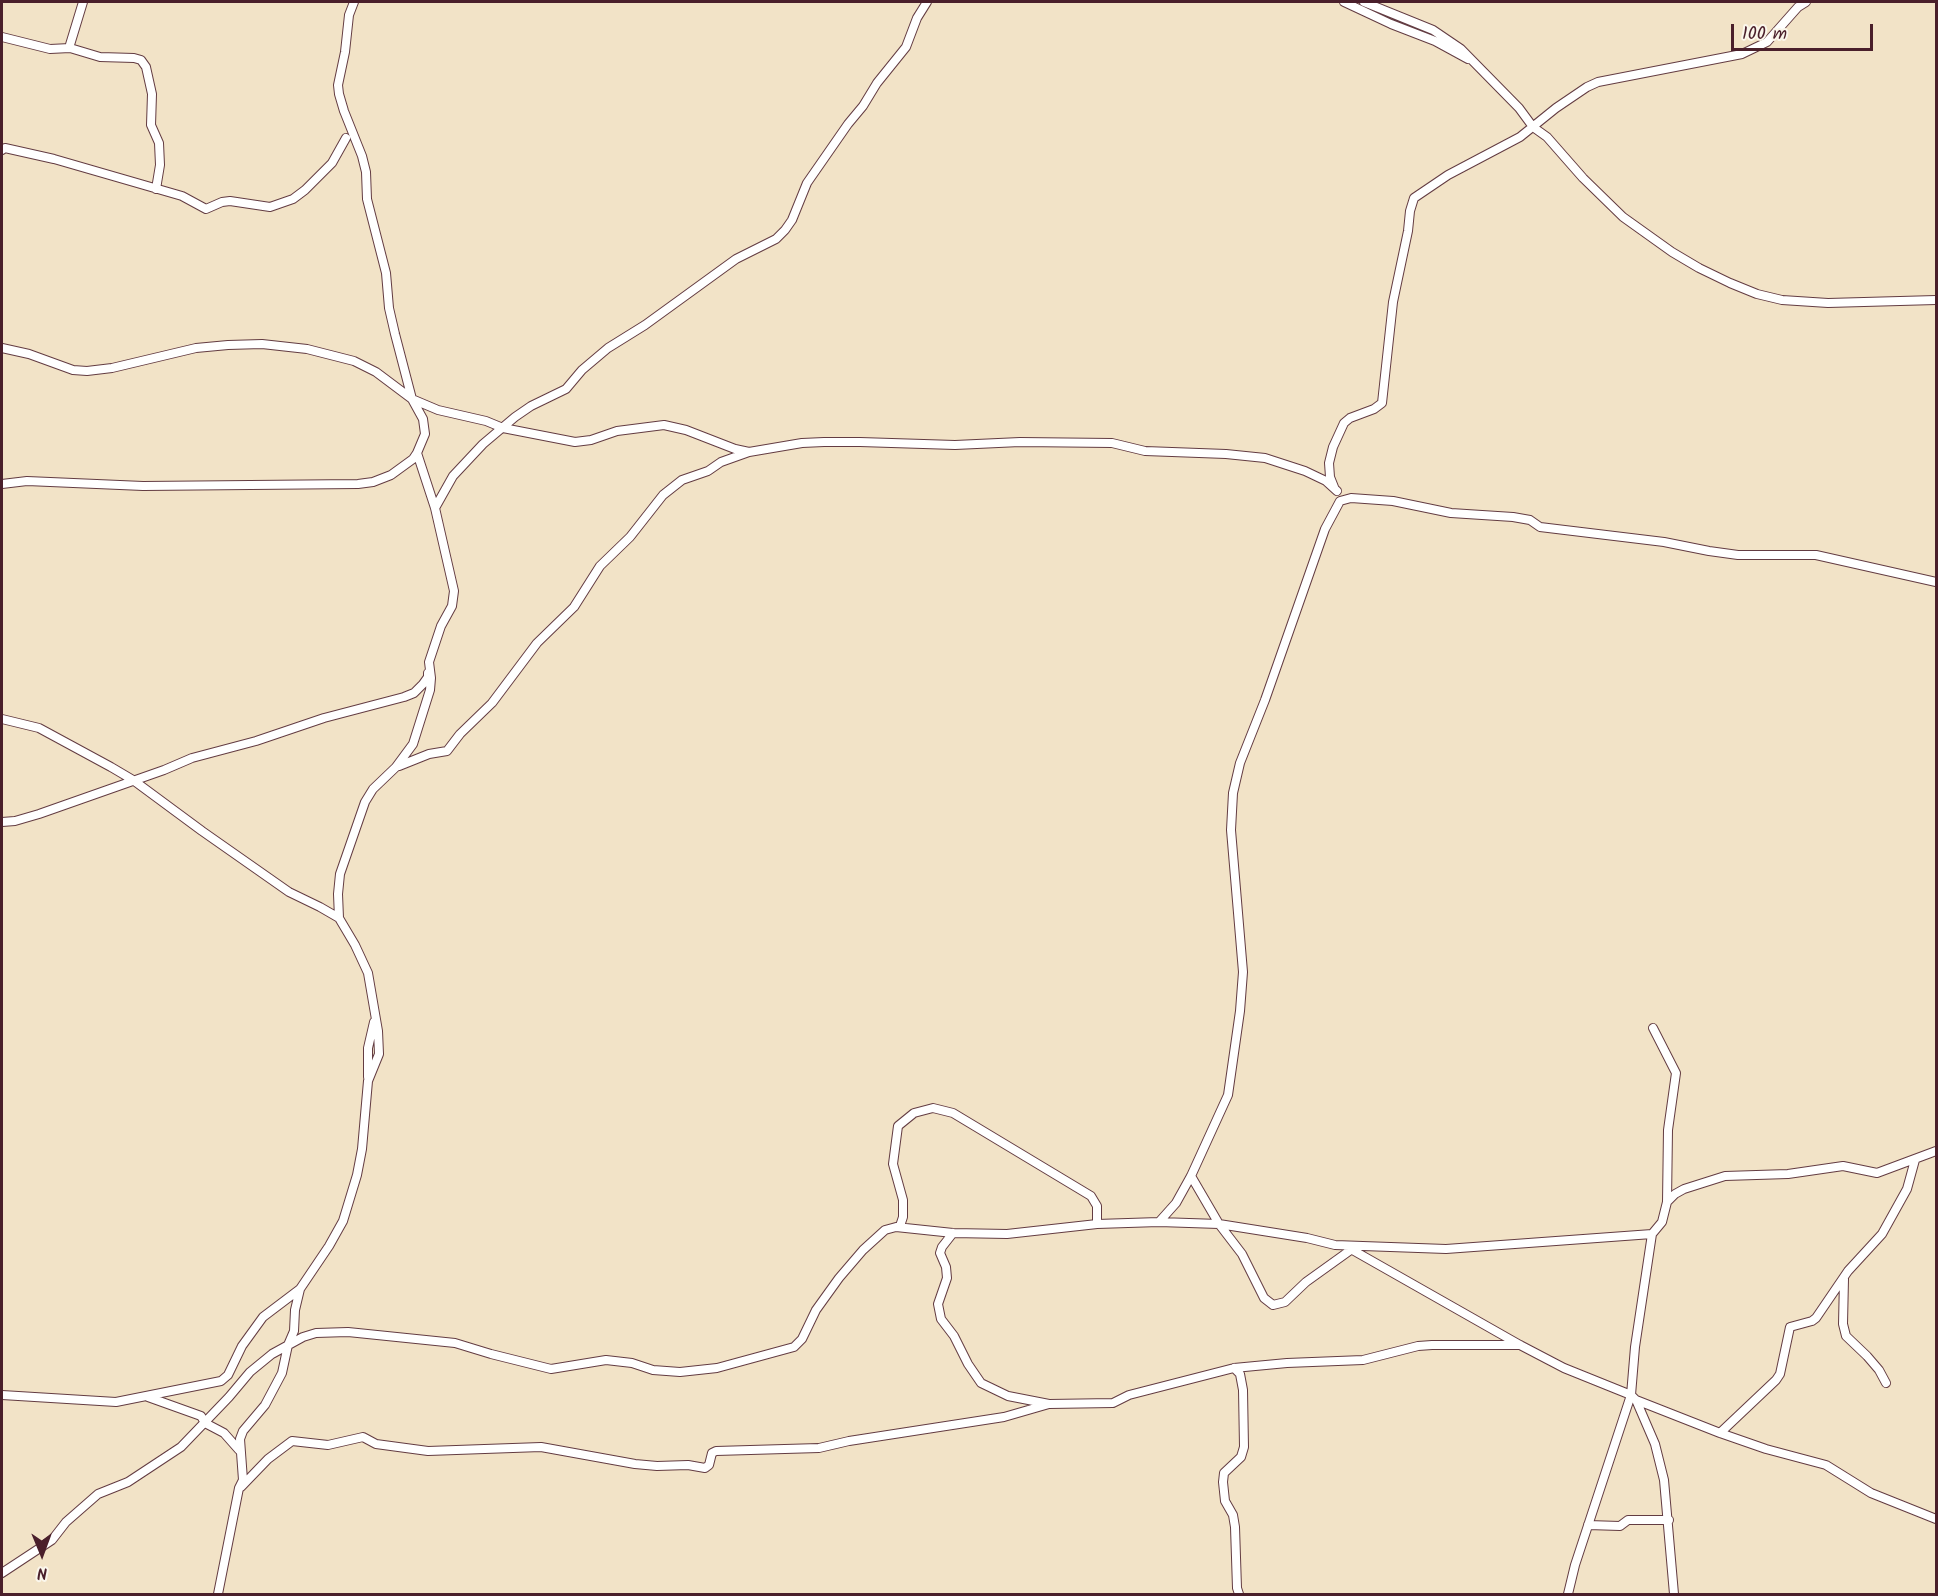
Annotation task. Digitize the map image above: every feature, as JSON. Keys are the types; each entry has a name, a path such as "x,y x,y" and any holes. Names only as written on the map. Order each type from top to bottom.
{"street":[{"path":"69,48 83,2"},
{"path":"2,484 35,481 143,486 358,484 373,482 391,475 413,459 425,434 423,419 412,399 389,308 386,273 369,209 366,172 362,156 339,94 338,85 349,15 354,2"},
{"path":"435,508 453,476 483,444 502,428 531,406 566,389 582,370 608,348 645,325 716,272 735,259 776,239 785,230 792,220 807,183 877,83 906,47 917,18 927,2"},
{"path":"1344,2 1435,41 1473,62"},
{"path":"1364,2 1433,30 1461,49 1519,108 1533,127 1547,137 1583,178 1623,217 1672,252 1730,284 1782,300 1806,302 1936,300"},
{"path":"1159,1222 1176,1203 1191,1176 1228,1095 1243,972 1231,830 1235,784 1240,763 1265,700 1325,529 1340,501 1330,477 1329,462 1333,447 1344,423 1382,403 1393,302 1414,198 1448,175 1520,137 1567,99 1598,81 1729,57 1760,46 1767,42 1806,2"},
{"path":"2,37 50,50 69,48 100,57 141,60 152,94 151,125 159,143 160,165 156,189"},
{"path":"2,150 54,159 182,196 207,209 230,201 270,207 282,204 305,190 332,163 346,138"},
{"path":"2,348 29,354 73,370 87,371 112,368 196,348 262,344 307,349 354,361 376,372 412,399 450,414 486,421 502,428 575,442 591,440 617,431 664,425 686,430 749,452"},
{"path":"396,767 429,754 447,751 460,734 492,703 543,637 574,607 600,566 630,537 663,495 687,478 749,452 802,443 824,442 955,445 1020,442 1112,443 1155,452 1226,454 1265,458 1305,471 1326,481 1337,491"},
{"path":"414,693 428,677 429,662 441,626 452,606 454,591 435,508 417,453"},
{"path":"1340,501 1351,498 1393,501 1451,513 1513,517 1530,520 1540,527 1664,542 1738,555 1816,555 1936,582"},
{"path":"218,1594 239,1488 243,1480 239,1450 240,1439 243,1431 265,1405 282,1373 288,1345 294,1331 295,1310 300,1289 337,1232 349,1201 362,1149 368,1081 380,1044 368,974 339,918 340,874 364,802 373,789 396,767 413,744 430,690 429,662"},
{"path":"2,822 39,814 192,758 256,741 324,718 366,709 414,693 423,694 430,690"},
{"path":"2,719 39,728 133,780 290,892 339,918"},
{"path":"1568,1594 1588,1525 1633,1398 1635,1347 1652,1233 1662,1222 1667,1202 1668,1130 1676,1073 1653,1028"},
{"path":"900,1226 903,1217 903,1200 893,1164 898,1126 914,1113 933,1108 953,1113 1091,1196 1097,1206 1097,1224"},
{"path":"1667,1202 1684,1189 1725,1176 1788,1174 1843,1166 1877,1173 1936,1151"},
{"path":"1720,1433 1776,1380 1782,1367 1790,1327 1816,1318 1844,1278 1882,1234 1907,1189 1915,1160"},
{"path":"1191,1176 1219,1224 1242,1254 1268,1303 1273,1305 1285,1302 1306,1282 1352,1248"},
{"path":"2,1573 52,1540 66,1522 98,1494 128,1482 176,1451 204,1424 250,1372 272,1354 303,1337 316,1333 348,1332 455,1342 491,1354 551,1369 606,1360 632,1363 667,1372 717,1368 794,1347 802,1339 816,1310 863,1250 885,1230 900,1226 953,1233 1007,1234 1097,1224 1159,1222 1219,1224 1307,1238 1352,1248 1520,1346 1564,1368 1720,1433 1766,1449 1826,1465 1871,1493 1936,1519"},
{"path":"953,1233 940,1253 948,1278 938,1304 941,1319 954,1336 968,1364 981,1383 1008,1396 1049,1404 1113,1403 1129,1395 1234,1368 1363,1360 1432,1344 1520,1346"},
{"path":"1335,1245 1446,1249 1652,1233"},
{"path":"1844,1278 1843,1324 1846,1336 1879,1370 1886,1383"},
{"path":"2,1395 102,1402 147,1396 225,1378 242,1346 263,1317 300,1289"},
{"path":"1234,1368 1240,1374 1243,1390 1244,1447 1241,1457 1224,1473 1223,1482 1226,1501 1233,1515 1235,1527 1239,1594"},
{"path":"147,1396 201,1416 204,1424 224,1433 239,1450"},
{"path":"1633,1398 1655,1444 1664,1480 1674,1594"},
{"path":"239,1488 268,1459 292,1441 328,1445 363,1437 376,1444 428,1451 542,1447 649,1466 688,1465 705,1468 710,1465 712,1453 716,1451 819,1448 849,1441 1004,1417 1049,1404"},
{"path":"1588,1525 1620,1527 1628,1520 1669,1520"}]}
